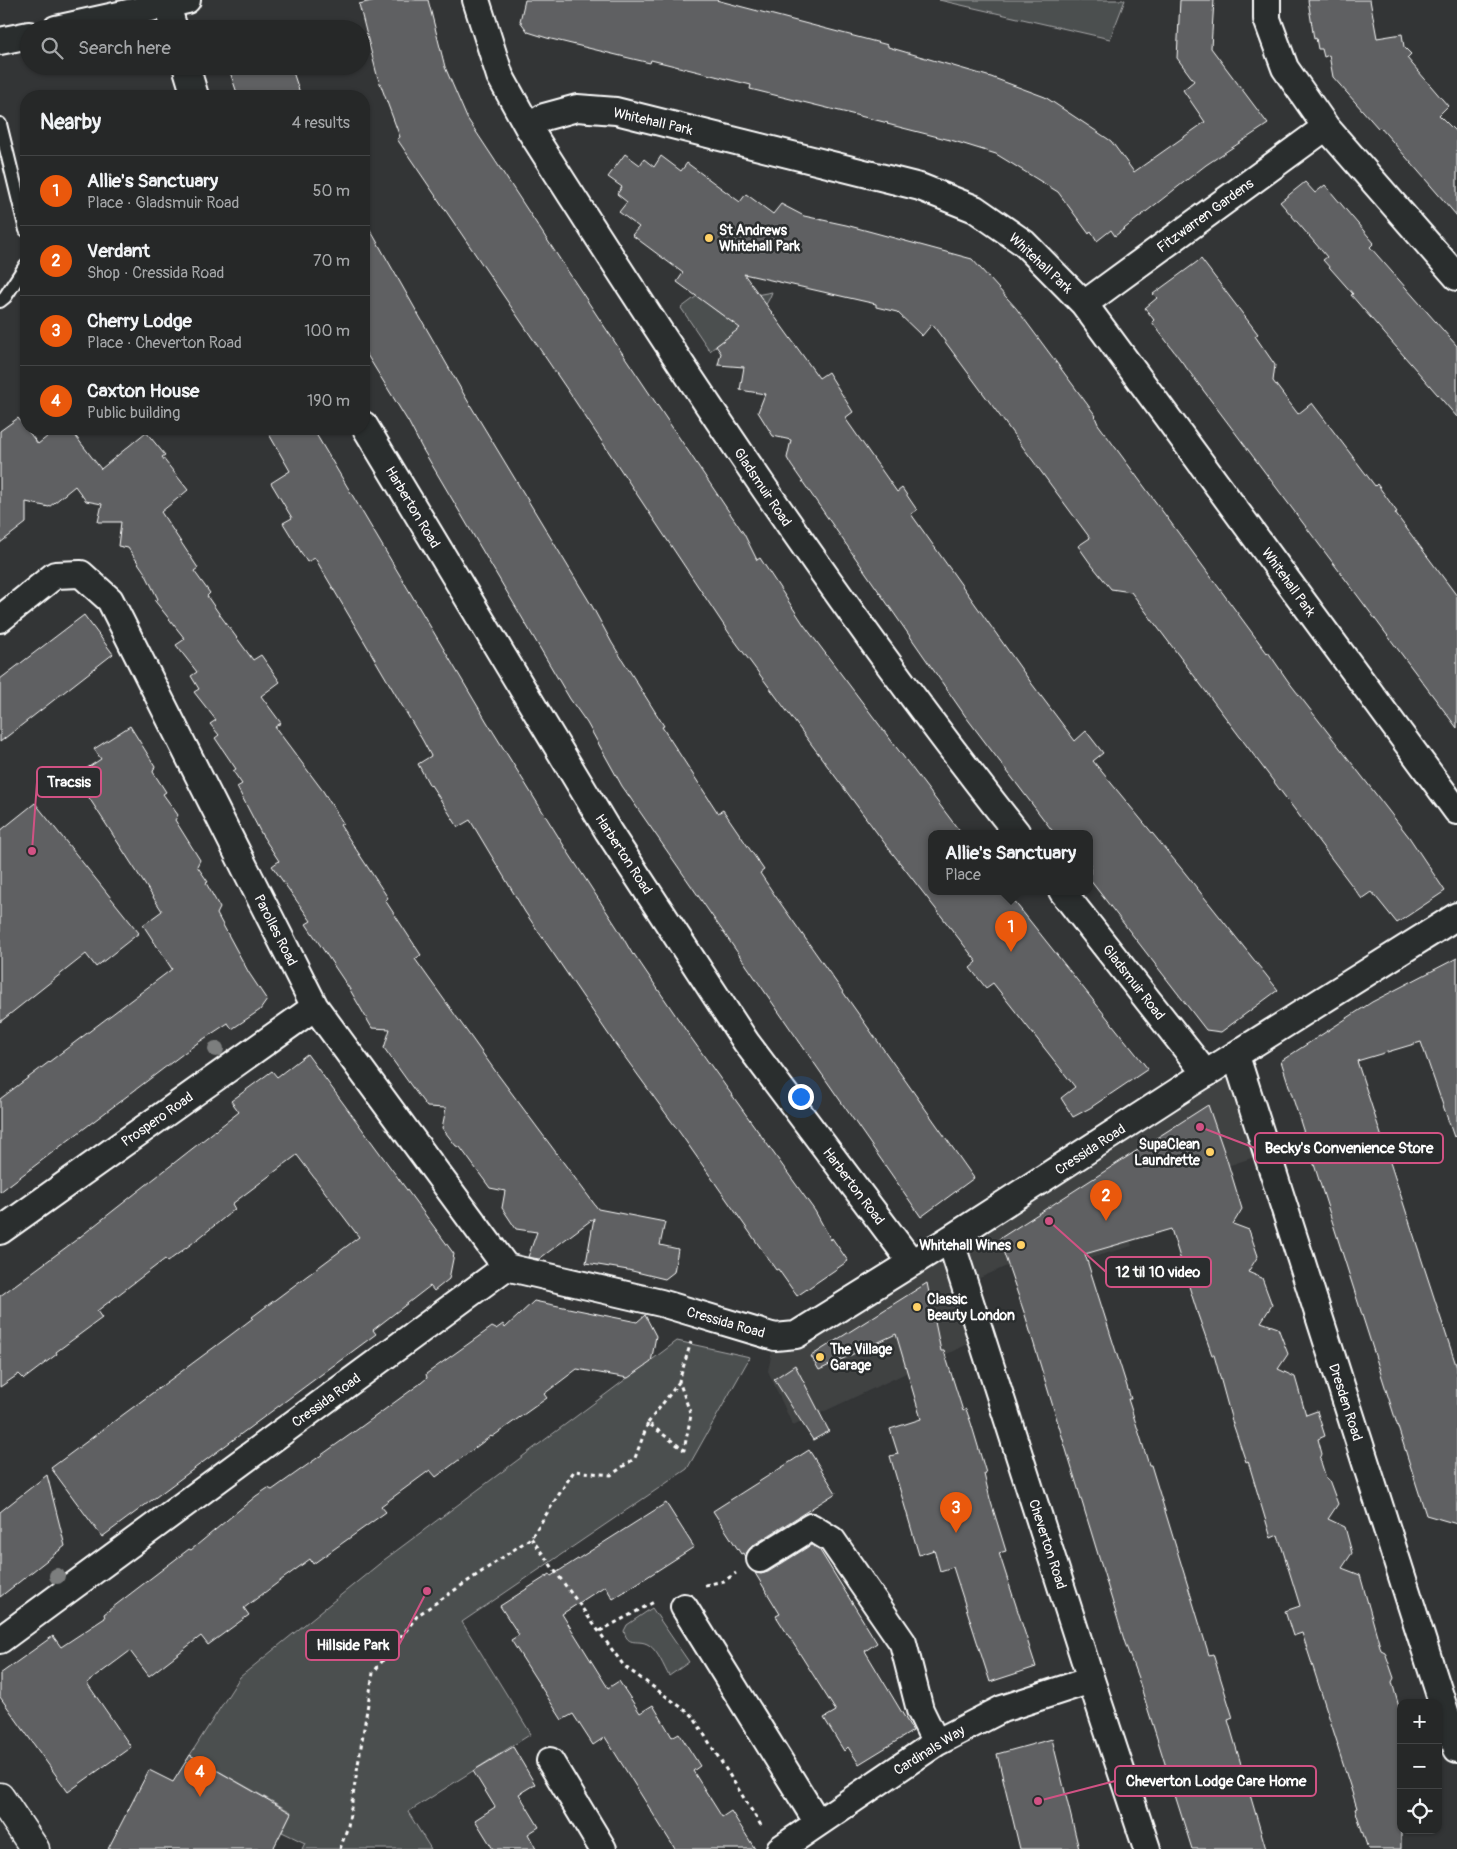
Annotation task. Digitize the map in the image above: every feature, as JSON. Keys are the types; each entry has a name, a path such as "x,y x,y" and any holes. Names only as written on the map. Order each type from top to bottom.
{"street":[{"path":"476,0 500,76 528,127"},
{"path":"1267,0 1266,19 1285,68 1326,127 1457,277"},
{"path":"116,20 176,11"},
{"path":"0,41 20,37"},
{"path":"189,75 193,90"},
{"name":"Whitehall Park","path":"528,127 544,117 577,108 616,111 920,187 975,208 1024,243 1084,304 1457,810"},
{"name":"Gladsmuir Road","path":"528,127 622,276 784,519 963,765 1015,830"},
{"name":"Fitzwarren Gardens","path":"1084,304 1326,127"},
{"name":"Harberton Road","path":"370,435 608,831 746,1042 912,1263"},
{"name":"Parolles Road","path":"0,619 55,575 81,574 110,600 315,1007 506,1267"},
{"name":"Gladsmuir Road","path":"1065,895 1206,1074"},
{"name":"Cressida Road","path":"0,1640 506,1267 661,1303 775,1337 796,1335 1457,916"},
{"name":"Prospero Road","path":"0,1231 315,1007"},
{"name":"Dresden Road","path":"1236,1056 1455,1738"},
{"name":"Cheverton Road","path":"950,1239 1147,1849"},
{"path":"760,1559 811,1528 832,1540 903,1643 920,1710 936,1743"},
{"path":"684,1607 818,1823"},
{"name":"Cardinals Way","path":"773,1841 818,1823 936,1743 1002,1709 1091,1680"},
{"path":"550,1761 603,1849"},
{"path":"0,1797 35,1849"}],"lane":[{"path":"0,124 20,206"},
{"path":"0,301 20,274"}],"path":[{"path":"340,1849 348,1826 373,1673 418,1616 531,1538 574,1471 611,1475 636,1458 648,1423 679,1381 700,1315"},
{"path":"648,1423 684,1450 691,1415 679,1381"},
{"path":"531,1538 624,1666 692,1715 773,1841"}],"shaded area":[{"path":"939,0 1125,0 1110,39"},
{"path":"748,289 756,295 772,292 768,302 754,318 710,351 681,308 697,296 726,318"},
{"path":"1236,1056 1266,1153 1121,1202 1132,1246 1090,1258 1087,1249 1052,1253 1007,1266 968,1283 983,1337 793,1426 768,1371 775,1337"},
{"path":"677,1341 750,1357 687,1469 462,1622 531,1734 408,1812 431,1849 302,1849 305,1843 282,1832 291,1812 190,1755 240,1677 384,1560"},
{"path":"652,1608 689,1662 669,1676 658,1655 649,1645 631,1641 624,1631 627,1625"}],"building":[{"path":"376,0 428,0 445,67 467,118 744,534 757,560 760,558 804,625 959,830 928,830 928,895 1009,895 1148,1069 1090,1108 1073,1117 1061,1098 1075,1087 993,983 986,988 970,968 977,962 883,841 729,633 573,398 397,139 400,137 377,75 370,47 370,20 363,20 359,4"},
{"path":"525,0 716,0 888,45 888,47 991,77 1045,97 1111,141 1134,172 1205,122 1183,90 1194,81 1177,58 1180,0 1214,0 1211,48 1268,124 1206,165 1115,236 1111,230 1097,241 1091,231 1089,234 1058,192 996,154 888,123 750,89 751,85 651,60 650,63 528,32 520,21"},
{"path":"1308,0 1370,0 1377,38 1402,34 1404,47 1411,54 1407,58 1448,106 1439,115 1457,133 1457,216 1380,127 1378,128 1333,77 1329,55 1324,57 1322,49 1318,49 1316,38 1314,39"},
{"path":"231,75 294,75 299,90 236,90"},
{"path":"625,154 640,165 644,159 654,167 661,156 681,171 687,163 740,202 746,194 773,214 781,204 804,216 846,225 972,259 1016,308 1096,416 1098,424 1267,653 1409,837 1445,891 1397,923 1372,892 1362,899 1131,592 1111,589 1090,563 1078,546 1090,538 932,324 922,336 897,312 876,307 876,304 744,274 819,378 828,372 853,412 845,418 897,492 902,488 917,510 911,514 1032,684 1075,741 1086,731 1103,753 1093,761 1278,990 1221,1032 1206,1030 1093,884 1093,830 1052,830 966,717 791,465 787,458 791,440 773,436 758,412 765,394 740,390 744,367 718,365 721,353 716,346 740,328 677,282 683,273 632,235 639,227 619,212 627,202 617,194 622,187 608,177"},
{"path":"1305,182 1315,193 1325,185 1374,243 1370,247 1457,346 1457,417 1351,295 1353,294 1323,260 1327,257 1280,202"},
{"path":"370,230 466,398 592,606 612,643 664,726 662,727 718,813 723,810 764,870 760,873 774,894 974,1178 921,1217 622,786 587,723 570,699 370,360"},
{"path":"1201,259 1258,334 1255,336 1275,365 1273,381 1298,414 1312,403 1375,486 1377,484 1397,512 1395,513 1457,596 1457,728 1152,322 1154,320 1145,308 1157,298 1153,294"},
{"path":"18,418 20,421 20,435 31,435 38,444 49,435 75,435 101,469 142,435 148,435 165,455 162,457 188,490 161,512 198,568 194,571 210,593 207,596 220,615 253,660 261,655 280,682 261,696 281,723 275,727 323,791 343,823 340,825 388,898 385,900 421,955 415,959 598,1209 665,1222 660,1245 678,1249 674,1272 665,1279 586,1263 594,1218 539,1259 528,1257 537,1232 516,1229 502,1208 505,1191 490,1188 460,1147 456,1146 442,1128 446,1108 427,1107 412,1087 384,1048 390,1029 372,1028 349,988 306,924 311,921 272,866 279,861 262,835 237,787 242,784 233,771 236,769 215,738 219,735 210,724 216,720 194,692 199,689 191,676 197,672 176,645 185,639 155,601 158,599 145,573 128,548 118,546 121,522 98,522 102,504 86,501 75,486 49,507 26,502 26,523 0,543 0,431"},
{"path":"269,435 317,435 487,722 633,955 815,1211 831,1240 832,1238 848,1261 797,1296 778,1269 776,1270 611,1038 525,912 470,820 458,827 430,786 418,764 431,756 423,741 315,558 307,562 283,523 292,518 271,483 290,471"},
{"path":"84,615 113,654 0,742 0,679"},
{"path":"130,726 155,766 153,772 166,792 163,794 178,815 175,820 200,860 197,866 208,882 206,883 220,908 217,914 249,973 267,1000 260,1010 232,1029 228,1023 196,1044 0,1192 0,1099 172,969 143,925 162,911 75,776 101,759 94,749"},
{"path":"35,803 139,933 96,967 86,954 0,1022 0,831"},
{"path":"1457,958 1457,1136 1454,1137 1421,1042 1357,1061 1457,1368 1457,1524 1426,1515 1281,1061 1372,1002"},
{"path":"307,1054 454,1254 449,1279 434,1291 430,1286 373,1330 376,1334 102,1537 51,1468 359,1237 297,1155 232,1204 235,1209 194,1242 167,1262 165,1259 97,1311 102,1318 56,1352 57,1354 24,1379 19,1374 0,1387 0,1296 76,1240 239,1112 231,1101 272,1071 277,1077"},
{"path":"1208,1105 1242,1209 1233,1224 1249,1230 1258,1256 1248,1272 1262,1278 1272,1305 1261,1322 1278,1328 1288,1354 1278,1369 1295,1377 1306,1415 1317,1411 1325,1436 1318,1439 1322,1454 1320,1459 1338,1504 1328,1519 1345,1527 1352,1553 1342,1568 1360,1575 1381,1650 1385,1652 1394,1678 1392,1682 1397,1700 1397,1834 1401,1834 1401,1849 1368,1849 1338,1745 1302,1633 1293,1636 1285,1611 1300,1606 1278,1535 1271,1538 1248,1461 1246,1462 1232,1421 1214,1355 1212,1355 1198,1315 1171,1229 1085,1254 1131,1399 1128,1399 1149,1465 1151,1465 1209,1655 1213,1654 1233,1718 1228,1720 1266,1849 1192,1849 1138,1678 1125,1643 1026,1318 999,1239"},
{"path":"927,1283 941,1351 944,1351 963,1411 966,1409 971,1423 986,1473 984,1474 990,1499 1006,1551 999,1553 1036,1667 990,1682 953,1567 940,1571 934,1550 919,1555 890,1456 898,1454 890,1429 921,1419 896,1334 819,1370 811,1356"},
{"path":"534,1301 637,1322 645,1315 656,1336 651,1362 628,1378 577,1369 544,1394 547,1398 491,1436 436,1477 430,1470 381,1506 386,1512 313,1564 310,1559 284,1578 244,1608 249,1615 208,1645 201,1636 149,1676 130,1651 87,1683 131,1747 68,1792 0,1697 0,1674 53,1636 61,1647 105,1618 104,1614 189,1549 191,1550 256,1496 268,1488 272,1490 354,1432 421,1383 427,1378 426,1374 492,1327 496,1329 503,1324 505,1328"},
{"path":"795,1365 829,1431 813,1440 774,1379"},
{"path":"809,1450 836,1493 752,1546 745,1557 743,1553 741,1554 713,1511"},
{"path":"47,1475 65,1546 0,1597 0,1512"},
{"path":"666,1503 694,1547 613,1599 605,1586 562,1614 608,1688 619,1681 640,1713 653,1705 672,1737 679,1733 700,1766 693,1771 722,1817 731,1811 755,1849 675,1849 605,1737 593,1745 573,1714 562,1720 511,1640 519,1635 500,1606"},
{"path":"811,1545 819,1549 877,1643 865,1651 913,1731 859,1764 848,1747 844,1751 824,1718 836,1711 776,1616 780,1614 755,1573 768,1572"},
{"path":"1052,1739 1079,1849 1020,1849 997,1754"},
{"path":"513,1747 535,1784 519,1794 539,1827 528,1834 536,1849 493,1849 475,1820 495,1807 473,1771"},
{"path":"190,1755 291,1813 273,1849 108,1849 149,1770 173,1782"}],"place":[{"name":"St Andrews Whitehall Park","path":"709,238"},
{"name":"Tracsis","path":"32,851"},
{"name":"Allie's Sanctuary","path":"1011,952"},
{"name":"Becky's Convenience Store","path":"1200,1127"},
{"name":"SupaClean Laundrette","path":"1210,1152"},
{"name":"12 til 10 video","path":"1049,1221"},
{"name":"Verdant","path":"1106,1221"},
{"name":"Whitehall Wines","path":"1021,1245"},
{"name":"Classic Beauty London","path":"917,1307"},
{"name":"The Village Garage","path":"820,1357"},
{"name":"Cherry Lodge","path":"956,1533"},
{"name":"Hillside Park","path":"427,1591"},
{"name":"Caxton House","path":"200,1797"},
{"name":"Cheverton Lodge Care Home","path":"1038,1801"}]}
